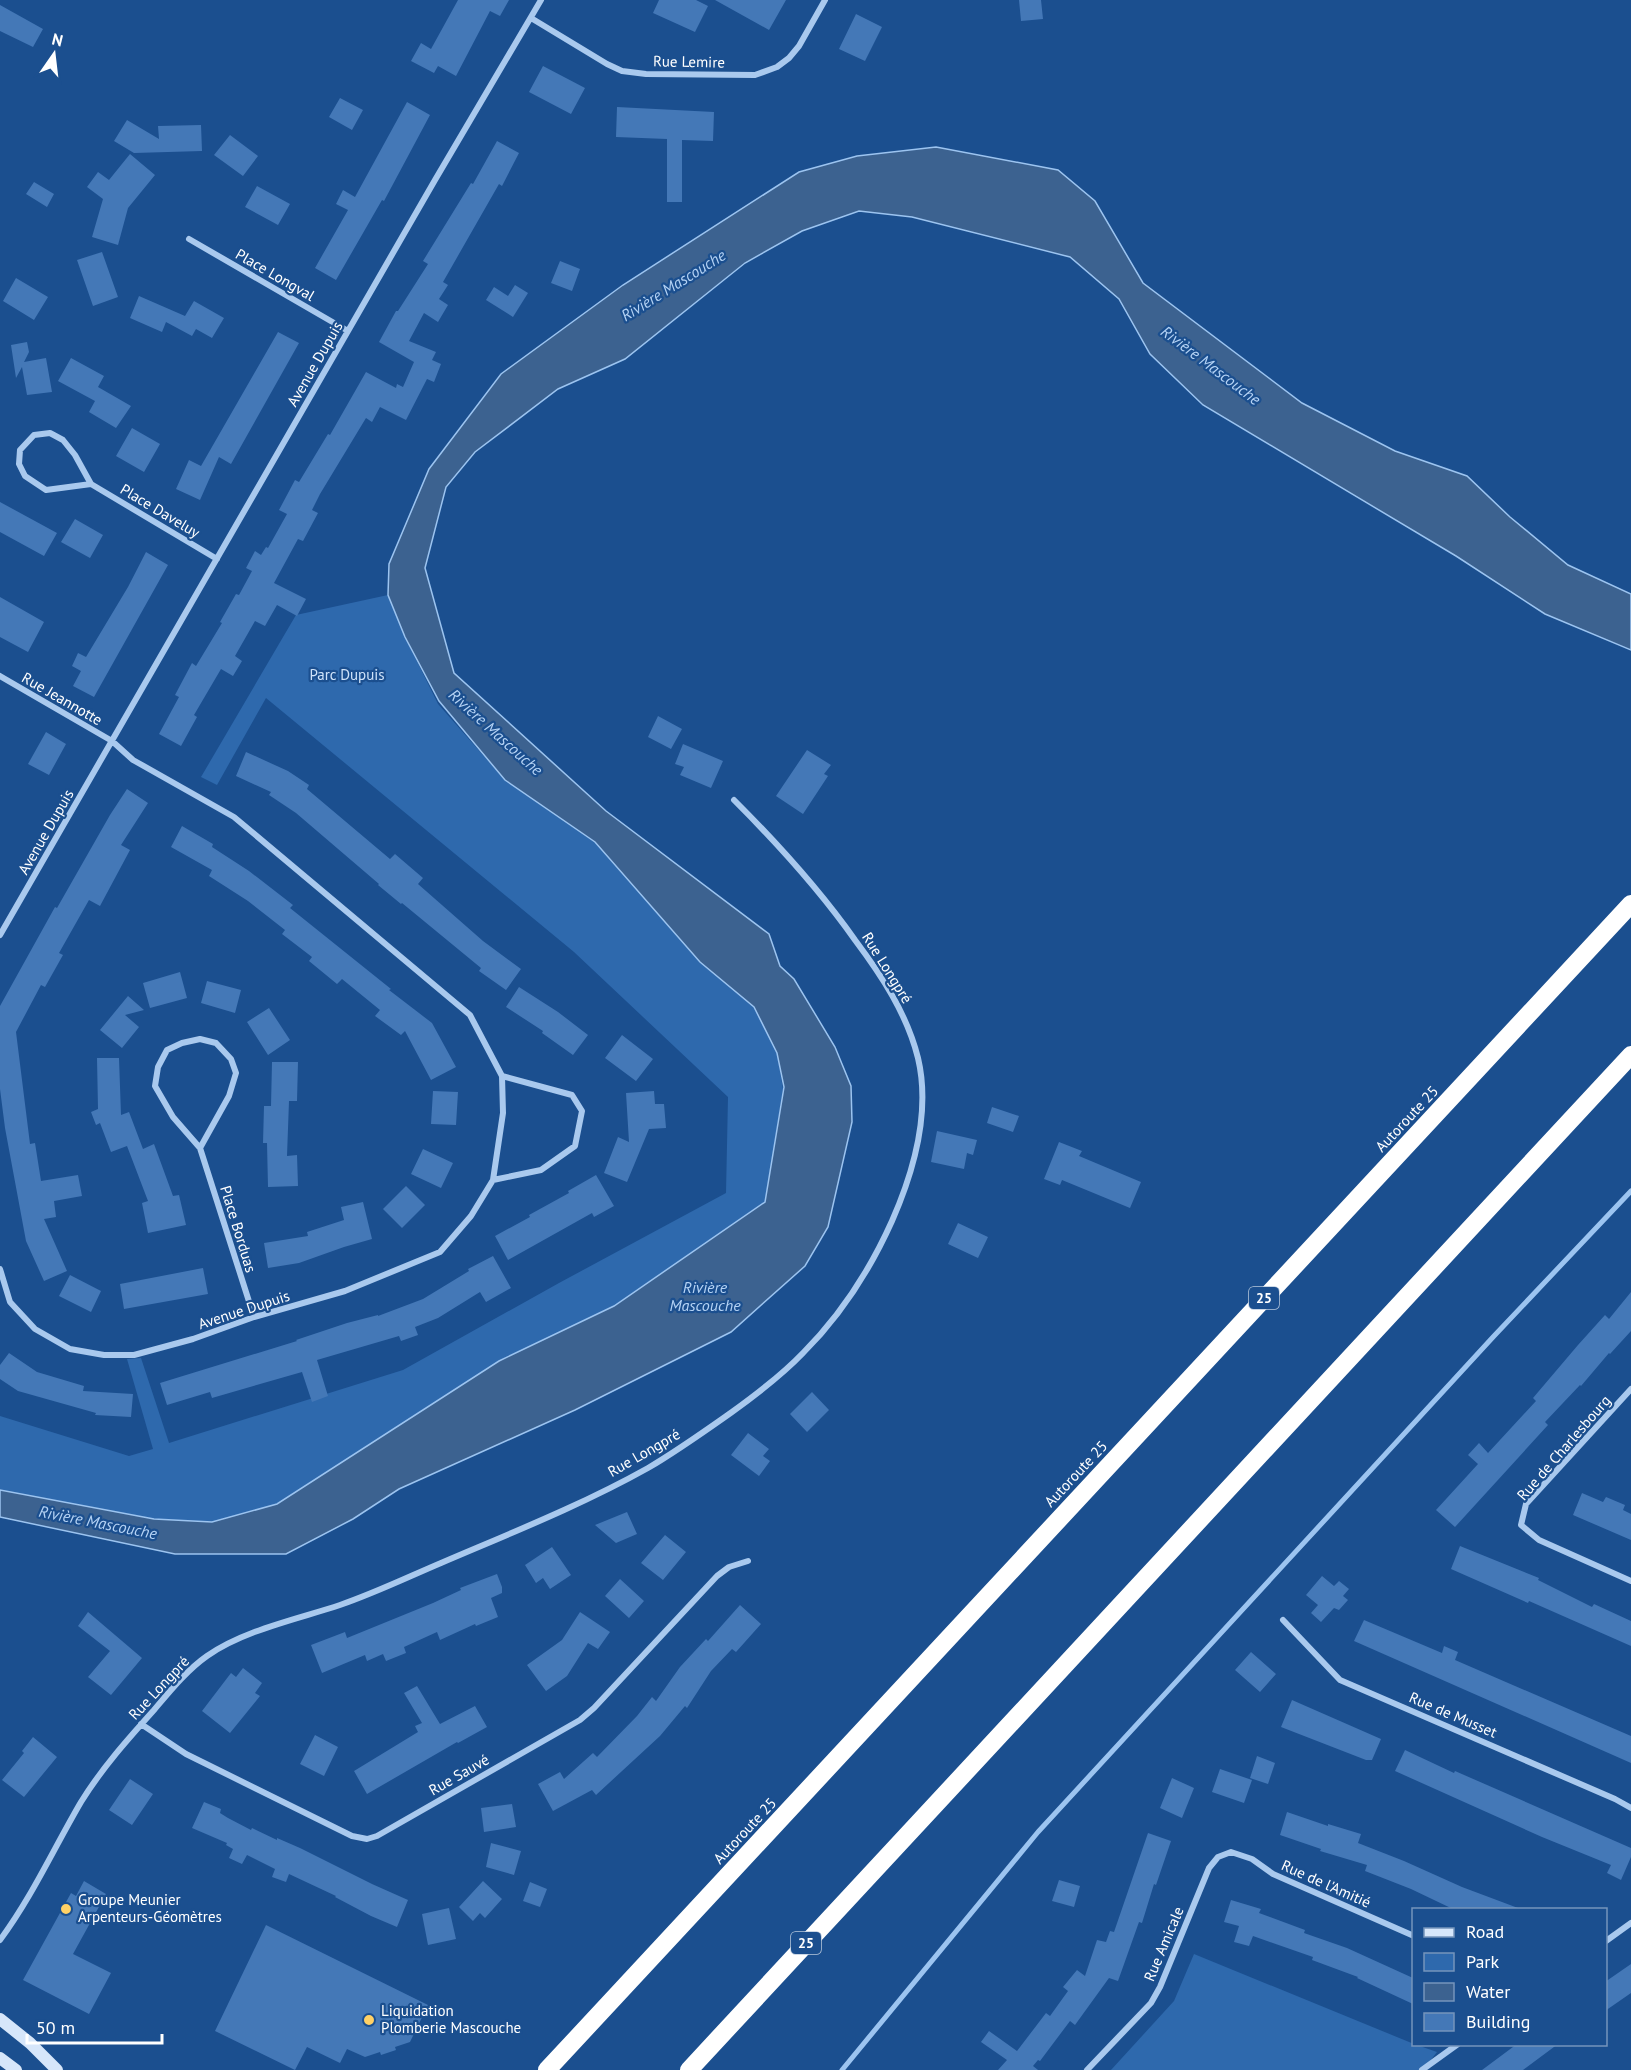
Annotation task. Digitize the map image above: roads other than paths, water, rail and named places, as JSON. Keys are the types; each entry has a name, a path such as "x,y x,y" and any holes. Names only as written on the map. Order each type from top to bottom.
{"highway":[{"name":"Autoroute 25","path":"547,2070 1631,904"},
{"name":"25","path":"689,2070 1631,1055"}],"main road":[{"path":"0,2019 30,2043 57,2070"},
{"path":"0,2058 16,2070"}],"street":[{"name":"Avenue Dupuis","path":"0,935 541,0"},
{"name":"Rue Lemire","path":"531,18 622,71 646,74 755,75 770,71 789,58 799,46 825,0"},
{"name":"Place Longval","path":"189,239 348,331"},
{"path":"50,434 63,440 75,455 91,484 46,490 25,476 19,464 20,450 34,435 50,434"},
{"name":"Place Daveluy","path":"91,484 217,559"},
{"name":"Rue Jeannotte","path":"0,676 112,741"},
{"name":"Avenue Dupuis","path":"0,1269 10,1302 34,1329 70,1349 104,1355 134,1355 193,1339 254,1317 345,1291 440,1252 471,1216 494,1180 504,1113 502,1076 470,1015 234,817 133,760 112,741"},
{"name":"Rue Longpré","path":"0,1940 92,1786 116,1753 196,1664 215,1651 256,1633 374,1592 581,1502 653,1465 718,1422 787,1369 822,1333 858,1285 887,1233 905,1190 920,1132 923,1108 923,1089 918,1059 898,1006 867,956 813,884 734,800"},
{"name":"Place Borduas","path":"200,1149 230,1096 236,1073 231,1059 216,1043 200,1039 182,1043 167,1050 158,1067 155,1086 173,1117 200,1149 254,1317"},
{"path":"494,1180 541,1170 575,1146 582,1111 573,1095 502,1076"},
{"name":"Rue de Charlesbourg","path":"1631,1389 1526,1504 1521,1525 1539,1540 1631,1581"},
{"name":"Rue Sauvé","path":"141,1724 169,1744 205,1764 352,1836 362,1839 372,1838 580,1720 594,1708 717,1576 729,1567 748,1561"},
{"name":"Rue de Musset","path":"1283,1620 1340,1680 1631,1808"},
{"name":"Rue de l'Amitié","path":"1231,1852 1252,1859 1273,1874 1412,1936"},
{"name":"Rue Amicale","path":"1087,2070 1152,2002 1209,1868 1218,1857 1231,1852"},
{"path":"1607,1940 1631,1923"},
{"path":"1422,2070 1455,2046"}],"water":[{"name":"Rivière Mascouche","path":"936,147 1058,170 1095,201 1143,283 1302,403 1395,451 1467,476 1510,517 1568,565 1631,594 1631,650 1545,614 1456,556 1203,405 1150,354 1119,299 1070,257 912,217 859,211 802,231 745,263 625,359 558,389 475,452 446,487 425,568 454,673 606,811 769,934 780,966 794,979 835,1047 851,1086 852,1122 828,1227 805,1266 731,1332 575,1410 399,1489 353,1519 286,1554 175,1554 0,1517 0,1490 154,1519 212,1522 277,1504 499,1361 614,1306 765,1202 784,1087 777,1053 754,1007 700,962 595,842 505,780 439,701 405,637 388,595 389,564 429,469 501,374 623,285 799,172 857,156"}],"waterway":[{"path":"842,2070 1038,1832 1494,1336 1631,1191"}],"place":[{"name":"Groupe Meunier Arpenteurs-Géomètres","path":"66,1909"},
{"name":"Liquidation Plomberie Mascouche","path":"369,2020"}],"park label":[{"name":"Parc Dupuis","path":"347,675"}]}
